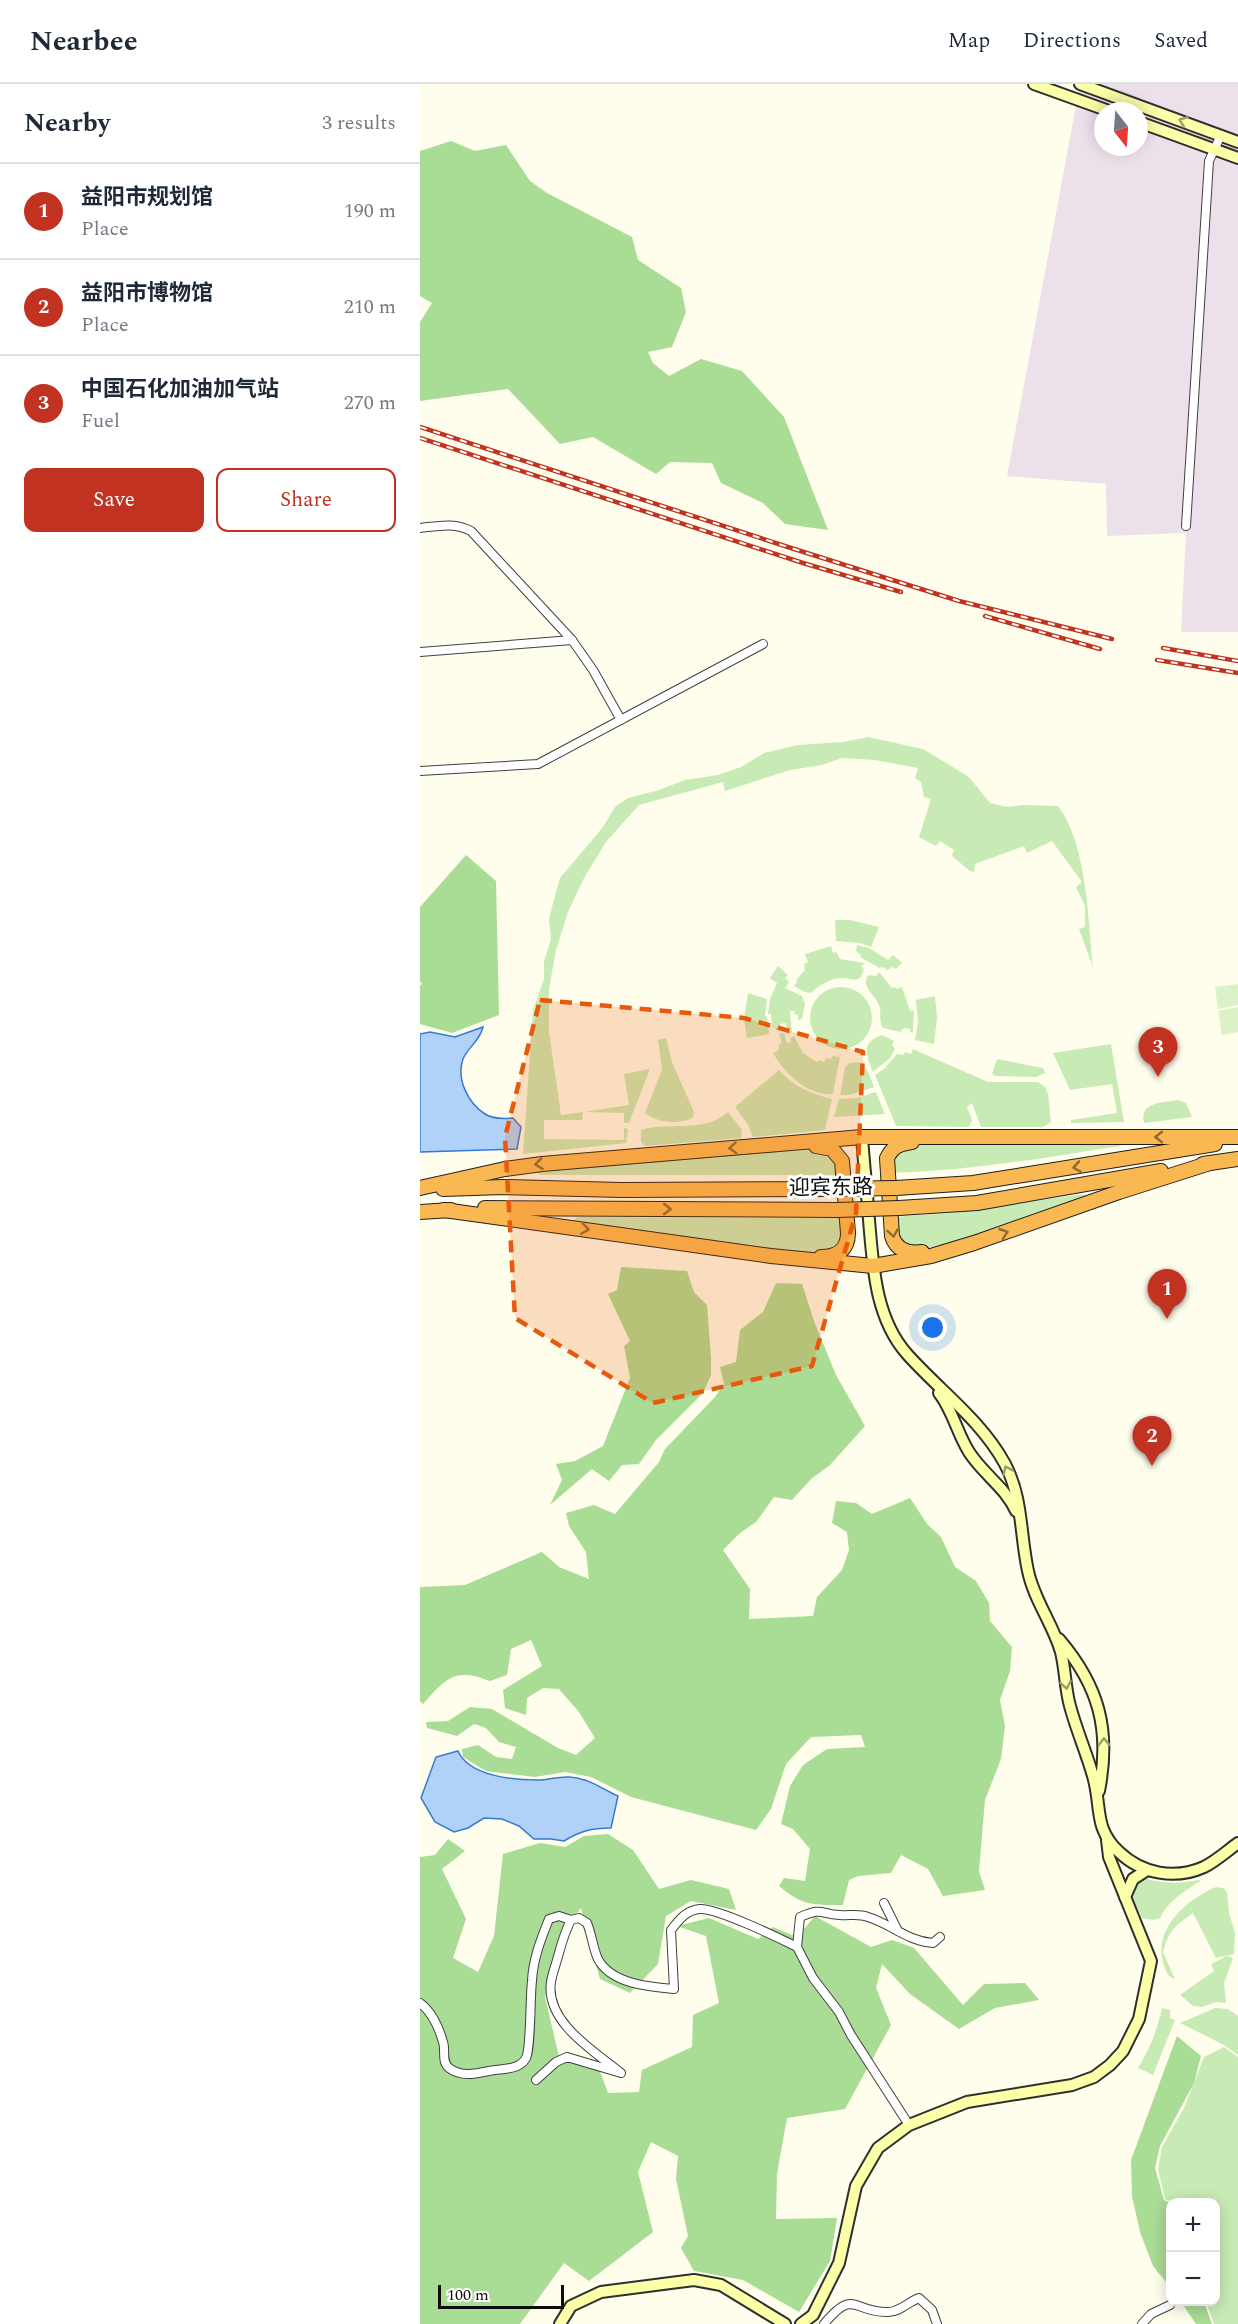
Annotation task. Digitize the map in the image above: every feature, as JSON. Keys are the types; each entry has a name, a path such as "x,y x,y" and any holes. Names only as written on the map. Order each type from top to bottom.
{"highway":[{"path":"420,1189 504,1169 542,1164 862,1137 1238,1139"},
{"path":"968,1137 897,1144 891,1150 886,1164 892,1236 899,1248 915,1253 974,1243"},
{"name":"迎宾东路","path":"420,1189 503,1187 621,1190 834,1190 896,1188 973,1183 1238,1139"},
{"path":"771,1256 833,1257 845,1247 848,1241 842,1161 838,1155 826,1147 774,1144"},
{"name":"迎宾东路","path":"420,1212 490,1208 837,1210 977,1203 1238,1159"},
{"path":"444,1210 771,1256 873,1266 931,1256 974,1243 1210,1163"}],"street":[{"path":"1034,84 1094,106"},
{"path":"1080,84 1238,142"},
{"path":"1148,125 1238,158"},
{"path":"1186,526 1209,161 1221,135"},
{"path":"420,528 451,525 463,526 471,531 572,640 593,670 621,720"},
{"path":"420,652 572,640"},
{"path":"420,771 538,764 763,644"},
{"path":"801,2324 813,2315 839,2263 855,2186 878,2148 909,2125 980,2098 1072,2085 1094,2077 1110,2066 1123,2051 1136,2026 1151,1961 1109,1857 1107,1839 1100,1822 1094,1779 1069,1703 1060,1649 1036,1599 1028,1571 1017,1493 994,1447 949,1395 906,1353 891,1330 877,1294 862,1137"},
{"path":"922,1369 952,1413 967,1449 980,1468 1007,1494 1022,1525"},
{"path":"1051,1629 1069,1650 1090,1683 1102,1720 1104,1754 1096,1800"},
{"path":"1107,1839 1130,1862 1157,1873 1174,1874 1192,1872 1207,1866 1238,1843"},
{"path":"1125,1897 1133,1880 1147,1870"},
{"path":"884,1903 898,1930"},
{"path":"420,2003 426,2007 436,2023 444,2044 444,2059 449,2067 469,2076 517,2067 526,2059 530,2044 532,1978 538,1948 549,1919 579,1918 588,1923 598,1960 616,1977 641,1986 674,1989 671,1930 684,1914 702,1909 741,1922 797,1947"},
{"path":"909,2125 857,2045 839,2012 813,1978 797,1947 800,1917 816,1910 840,1915 852,1913 869,1917 918,1942 933,1943 940,1937"},
{"path":"536,2080 556,2062 567,2058 621,2073 569,2031 552,2002 551,1984 566,1929 571,1920"},
{"path":"560,2324 571,2306 601,2292 694,2280 721,2285 785,2324"},
{"path":"824,2324 839,2307 848,2304 887,2312 896,2311 919,2298 932,2310 937,2324"},
{"path":"1142,2324 1150,2314 1168,2306"}],"highlighted area":[{"path":"540,1000 744,1018 863,1052 856,1213 812,1366 653,1403 515,1318 505,1137"}],"shaded area":[{"path":"1080,84 1238,84 1238,632 1181,632 1186,533 1107,536 1106,484 1007,476"}],"green space":[{"path":"451,141 475,151 506,145 530,181 547,193 632,237 638,260 681,288 686,312 672,347 648,352 653,363 669,376 701,359 742,371 784,417 828,530 785,524 763,503 721,483 712,463 670,462 656,474 593,437 560,444 508,389 420,401 420,322 432,303 420,296 420,151"},
{"path":"868,737 923,749 969,777 990,803 1007,807 1058,806 1068,822 1080,861 1093,967 1079,929 1085,927 1085,906 1076,887 1082,882 1052,841 1027,853 1024,846 975,864 974,872 970,871 952,856 954,850 940,841 936,846 919,837 931,799 924,797 921,782 915,778 918,768 875,760 842,758 822,765 790,770 725,791 723,782 639,805 606,842 584,878 568,912 556,950 549,989 549,1032 561,1115 583,1112 582,1120 544,1120 544,1139 624,1140 624,1128 628,1129 626,1143 523,1154 533,1010 544,979 544,961 551,939 549,919 553,903 560,878 603,827 615,807 628,798 685,780 718,775 741,767 764,753 798,745 843,742"},
{"path":"466,855 496,881 499,1015 452,1033 420,1024 420,986 422,984 420,981 420,907"},
{"path":"835,920 850,920 879,927 871,947 860,943 836,941"},
{"path":"857,945 869,948 888,960 893,955 902,963 896,969 893,967 887,970 880,968 860,957 861,955 856,951"},
{"path":"831,946 833,953 836,952 840,959 865,963 861,966 864,970 860,978 830,980 811,993 794,986 805,970 804,964 808,962 805,954"},
{"path":"778,966 788,975 785,978 789,982 785,988 802,996 805,1004 802,1019 798,1020 798,1015 794,1014 795,1011 790,1011 792,1032 788,1034 786,1023 780,1024 780,1029 776,1030 772,1027 771,1014 768,1014 770,999 777,983 770,978"},
{"path":"879,972 892,988 902,987 910,1011 914,1011 913,1033 910,1029 904,1028 900,1032 883,1028 879,1005 866,983 868,975 876,976"},
{"path":"1238,984 1238,1005 1218,1009 1215,987"},
{"path":"835,987 847,987 863,996 870,1006 872,1018 870,1030 863,1040 847,1049 835,1049 824,1044 815,1035 810,1024 810,1012 815,1001 824,992"},
{"path":"748,993 767,999 765,1016 769,1034 747,1038 744,1019"},
{"path":"935,996 937,1018 934,1044 915,1040 918,1022 916,1000"},
{"path":"1238,1007 1238,1032 1222,1035 1218,1011"},
{"path":"784,1033 787,1043 791,1042 790,1038 794,1036 803,1053 817,1062 819,1060 824,1062 826,1058 831,1059 832,1056 840,1057 833,1094 824,1094 806,1087 784,1069 773,1053 778,1051 782,1043 779,1034"},
{"path":"882,1035 894,1041 892,1045 895,1049 890,1058 873,1072 867,1050 870,1041"},
{"path":"666,1038 672,1062 694,1112 693,1118 681,1122 662,1121 645,1113 662,1070 658,1040"},
{"path":"1111,1044 1124,1122 1071,1123 1071,1120 1117,1113 1112,1084 1070,1090 1053,1053"},
{"path":"913,1049 988,1082 1038,1082 1045,1087 1048,1094 1051,1122 1043,1127 981,1127 972,1103 967,1107 972,1120 969,1127 896,1126 875,1075 884,1069 897,1054 904,1055 905,1052 911,1054"},
{"path":"997,1059 1043,1068 1045,1073 1036,1077 995,1076 992,1074"},
{"path":"856,1062 866,1068 874,1087 850,1095 840,1095 845,1067"},
{"path":"650,1069 629,1123 624,1123 624,1113 584,1112 629,1105 624,1074"},
{"path":"779,1070 803,1089 832,1099 825,1130 753,1137 747,1123 735,1107"},
{"path":"876,1092 885,1114 834,1117 839,1099 857,1098"},
{"path":"1178,1100 1186,1103 1192,1117 1144,1123 1143,1116 1149,1107"},
{"path":"728,1112 742,1130 741,1138 645,1146 641,1142 641,1130 708,1123"},
{"path":"986,1142 1122,1143 1120,1146 1006,1163 949,1170 891,1173 891,1155 903,1145"},
{"path":"819,1149 835,1155 841,1175 540,1175 537,1172 540,1169 737,1152 759,1153"},
{"path":"1083,1194 1086,1199 1000,1230 919,1250 900,1245 893,1217 951,1213"},
{"path":"578,1217 843,1218 844,1242 825,1254 774,1251 577,1223 574,1220"},
{"path":"621,1267 687,1271 694,1292 707,1305 711,1375 703,1393 656,1440 639,1464 622,1465 609,1481 592,1469 550,1505 562,1480 556,1464 575,1461 603,1446 630,1378 624,1346 630,1341 608,1294 617,1290"},
{"path":"776,1283 802,1284 836,1375 865,1426 830,1465 811,1479 792,1500 774,1497 756,1522 740,1533 723,1550 750,1589 749,1619 813,1616 817,1597 842,1570 849,1550 847,1532 832,1523 836,1501 856,1503 872,1514 910,1498 927,1524 941,1537 955,1567 976,1581 989,1603 990,1621 1012,1647 1010,1671 1000,1700 1005,1726 1001,1759 985,1800 979,1871 985,1890 943,1896 928,1869 901,1855 891,1873 858,1876 849,1880 843,1905 808,1903 779,1886 784,1878 805,1881 810,1849 793,1829 781,1824 790,1786 803,1765 827,1749 865,1747 861,1735 811,1737 786,1764 771,1809 756,1830 631,1797 591,1777 565,1772 535,1777 486,1771 463,1757 462,1749 478,1745 496,1757 512,1759 516,1747 499,1742 486,1728 474,1724 457,1736 427,1728 426,1722 448,1721 470,1707 492,1709 558,1748 576,1755 595,1738 579,1712 559,1689 543,1688 527,1698 526,1715 505,1708 503,1690 542,1666 531,1640 511,1649 507,1675 490,1681 459,1675 438,1687 423,1704 420,1701 420,1587 465,1585 542,1552 559,1567 589,1579 586,1552 569,1526 566,1513 594,1505 615,1514 659,1462 665,1449 715,1397 724,1384 720,1367 736,1362 740,1330 763,1312"},
{"path":"608,1834 633,1850 659,1889 691,1880 729,1889 736,1910 691,1901 666,1916 658,1964 630,1993 600,1979 581,1908 562,1932 545,1997 560,2061 598,2066 608,2093 639,2092 642,2070 692,2047 693,2015 719,2003 706,1936 677,1926 709,1918 758,1939 773,1927 797,1937 815,1916 871,1947 892,1940 914,1948 963,2005 984,1984 1025,1983 1039,2000 995,2008 959,2029 910,1994 882,1964 876,1988 891,2025 845,2109 787,2118 777,2174 776,2219 837,2218 830,2261 799,2312 743,2280 694,2271 681,2248 688,2236 676,2179 678,2156 651,2142 638,2172 653,2232 589,2281 564,2263 520,2324 420,2324 420,1857 435,1855 448,1839 465,1851 442,1869 466,1919 453,1958 478,1972 494,1936 503,1854 540,1843 565,1847 584,1836"},
{"path":"1143,1878 1173,1883 1203,1879 1184,1891 1160,1918 1153,1920 1142,1918 1132,1898 1133,1888"},
{"path":"1216,1887 1223,1888 1227,1892 1229,1913 1235,1933 1234,1954 1216,1958 1193,1913 1174,1929 1163,1952 1175,1979 1169,1976 1164,1965 1162,1952 1163,1939 1167,1928 1183,1908"},
{"path":"1227,1956 1233,1958 1224,1983 1226,2003 1216,2002 1202,2007 1193,2006 1180,1995 1214,1971 1211,1964"},
{"path":"1162,2008 1170,2010 1170,2018 1175,2020 1153,2075 1138,2068 1153,2039"},
{"path":"1215,2008 1228,2009 1238,2016 1238,2055 1224,2045 1180,2023"},
{"path":"1177,2036 1201,2056 1194,2083 1160,2146 1155,2168 1166,2201 1166,2282 1153,2266 1140,2232 1132,2196 1131,2160"},
{"path":"1224,2047 1238,2057 1238,2324 1214,2324 1207,2306 1220,2306 1220,2198 1165,2199 1158,2169 1162,2147 1184,2108 1204,2057"},
{"path":"1184,2306 1205,2306 1212,2324 1196,2324"}],"water":[{"path":"483,1027 463,1059 462,1082 473,1104 485,1114 498,1118 513,1118 521,1127 517,1149 420,1152 420,1034 430,1032 455,1037"},
{"path":"458,1751 471,1766 492,1775 528,1780 570,1777 595,1784 618,1796 611,1828 586,1831 564,1841 534,1839 519,1826 502,1819 484,1818 468,1828 454,1832 435,1822 421,1798 436,1757"}],"railway":[{"path":"420,427 959,601 1112,639"},
{"path":"420,438 803,563 901,592"},
{"path":"985,616 1100,649"},
{"path":"1163,648 1238,661"},
{"path":"1157,660 1238,673"}],"place":[{"name":"中国石化加油加气站","path":"1158,1077"},
{"name":"益阳市规划馆","path":"1167,1319"},
{"name":"益阳市博物馆","path":"1152,1466"}]}
